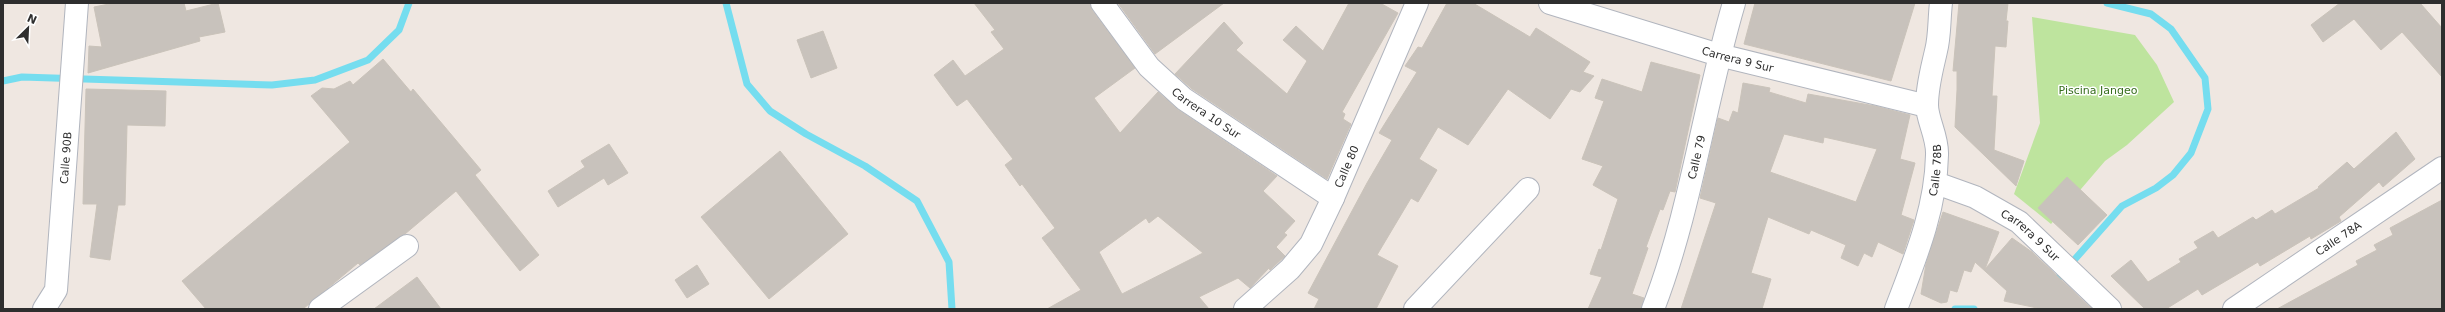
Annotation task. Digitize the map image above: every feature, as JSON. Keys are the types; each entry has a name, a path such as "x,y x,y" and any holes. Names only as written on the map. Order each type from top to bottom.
{"street":[{"name":"Calle 90B","path":"44,309 56,290 77,3"},
{"name":"Carrera 10 Sur","path":"1102,3 1149,67 1184,99 1333,198"},
{"name":"Calle 80","path":"1255,306 1311,244 1333,198 1417,3"},
{"name":"Carrera 9 Sur","path":"1550,3 1719,55 1927,106"},
{"name":"Calle 79","path":"1653,309 1665,278 1696,160 1719,55 1734,3"},
{"name":"Calle 78B","path":"1896,309 1916,258 1936,184 1938,153 1934,129 1927,106 1929,77 1937,50 1941,3"},
{"name":"Calle 78A","path":"2234,309 2442,168"},
{"name":"Carrera 9 Sur","path":"1936,184 1974,197 2000,210 2019,222 2110,309"},
{"path":"1415,309 1528,189"},
{"path":"320,309 408,246"}],"green space":[{"name":"Piscina Jangeo","path":"2032,17 2135,35 2157,65 2174,102 2127,145 2105,161 2051,224 2014,194 2040,123"}],"building":[{"path":"114,3 184,3 186,11 218,3 225,32 199,37 200,41 88,73 89,46 102,47 94,7"},
{"path":"974,3 1090,3 1092,10 1135,68 1094,98 1120,133 1158,92 1177,109 1277,176 1263,191 1295,221 1284,233 1287,235 1276,247 1285,256 1270,270 1269,268 1250,288 1238,278 1199,297 1209,309 1047,309 1081,290 1042,238 1055,228 1022,184 1020,186 1005,165 1013,159 967,99 957,106 934,75 953,60 965,76 1004,49 991,32 995,30","holes":["1158,216 1203,253 1122,294 1099,252 1146,218 1149,223"]},
{"path":"1118,3 1224,3 1155,54"},
{"path":"1349,3 1380,3 1398,13 1342,112 1345,114 1343,119 1351,124 1327,179 1192,89 1175,74 1224,22 1243,43 1236,50 1287,94 1307,61 1283,40 1296,26 1323,51"},
{"path":"1447,3 1473,3 1530,37 1536,28 1590,62 1583,72 1594,76 1580,92 1571,89 1550,119 1508,89 1468,145 1438,127 1419,159 1437,170 1418,202 1411,198 1377,255 1398,266 1376,309 1314,309 1319,299 1308,293 1367,183 1392,140 1379,133 1417,72 1405,66 1418,47 1422,48"},
{"path":"1755,3 1915,3 1891,81 1744,44"},
{"path":"1959,3 2008,3 2006,47 1995,46 1992,96 1997,96 1994,150 2024,161 2016,186 1955,127 1957,71 1953,71"},
{"path":"2340,3 2420,3 2442,28 2442,77 2402,32 2381,50 2354,19 2323,42 2311,25"},
{"path":"823,31 837,68 811,78 797,40"},
{"path":"383,59 411,92 413,89 481,170 475,175 539,255 520,271 456,191 405,234 360,265 358,263 303,309 206,309 182,281 350,142 311,96 322,88 334,89 350,81 353,85"},
{"path":"1651,62 1700,75 1675,192 1670,191 1663,210 1660,209 1646,247 1648,248 1632,294 1644,298 1641,309 1588,309 1602,277 1590,274 1599,249 1601,250 1618,199 1593,185 1603,166 1582,159 1604,101 1595,98 1602,79 1642,92"},
{"path":"1743,83 1770,88 1769,92 1806,103 1808,94 1875,106 1910,115 1900,159 1915,163 1901,215 1914,220 1903,254 1878,242 1872,257 1864,253 1858,266 1841,258 1846,245 1811,230 1809,234 1768,217 1751,273 1771,279 1762,309 1681,309 1716,203 1700,198 1718,118 1729,122 1733,111 1738,113","holes":["1784,134 1823,143 1824,137 1877,149 1856,202 1770,172"]},
{"path":"86,89 166,91 165,126 127,125 125,205 118,205 110,260 90,257 97,204 83,204"},
{"path":"2396,132 2415,159 2383,187 2379,182 2339,217 2341,221 2311,239 2310,236 2260,266 2258,262 2202,295 2198,289 2166,309 2145,309 2111,276 2131,260 2148,282 2181,262 2179,259 2198,248 2194,242 2213,231 2218,238 2253,217 2256,220 2272,210 2275,214 2319,188 2318,187 2347,162 2354,169"},
{"path":"609,144 628,173 608,185 604,178 558,207 548,191 585,167 581,161"},
{"path":"780,151 848,234 769,299 701,217"},
{"path":"2067,177 2107,215 2078,245 2038,208"},
{"path":"2442,200 2442,309 2277,309 2358,265 2356,261 2377,250 2374,245 2393,235 2390,228"},
{"path":"1943,212 1999,232 1985,269 2012,238 2032,252 2092,309 2042,309 2004,301 2007,291 1975,262 1971,272 1964,270 1957,292 1950,290 1947,302 1941,303 1921,294 1926,264"},
{"path":"697,265 709,284 687,298 675,280"},
{"path":"417,277 441,309 374,309"}],"waterway":[{"path":"3,81 22,77 272,85 315,80 368,60 399,30 409,3"},
{"path":"726,3 747,84 770,111 806,134 865,166 917,201 949,262 952,309"},
{"path":"2052,285 2122,206 2156,188 2173,175 2191,153 2208,109 2205,78 2171,29 2151,14 2107,3"},
{"path":"1955,309 1974,309"}]}
